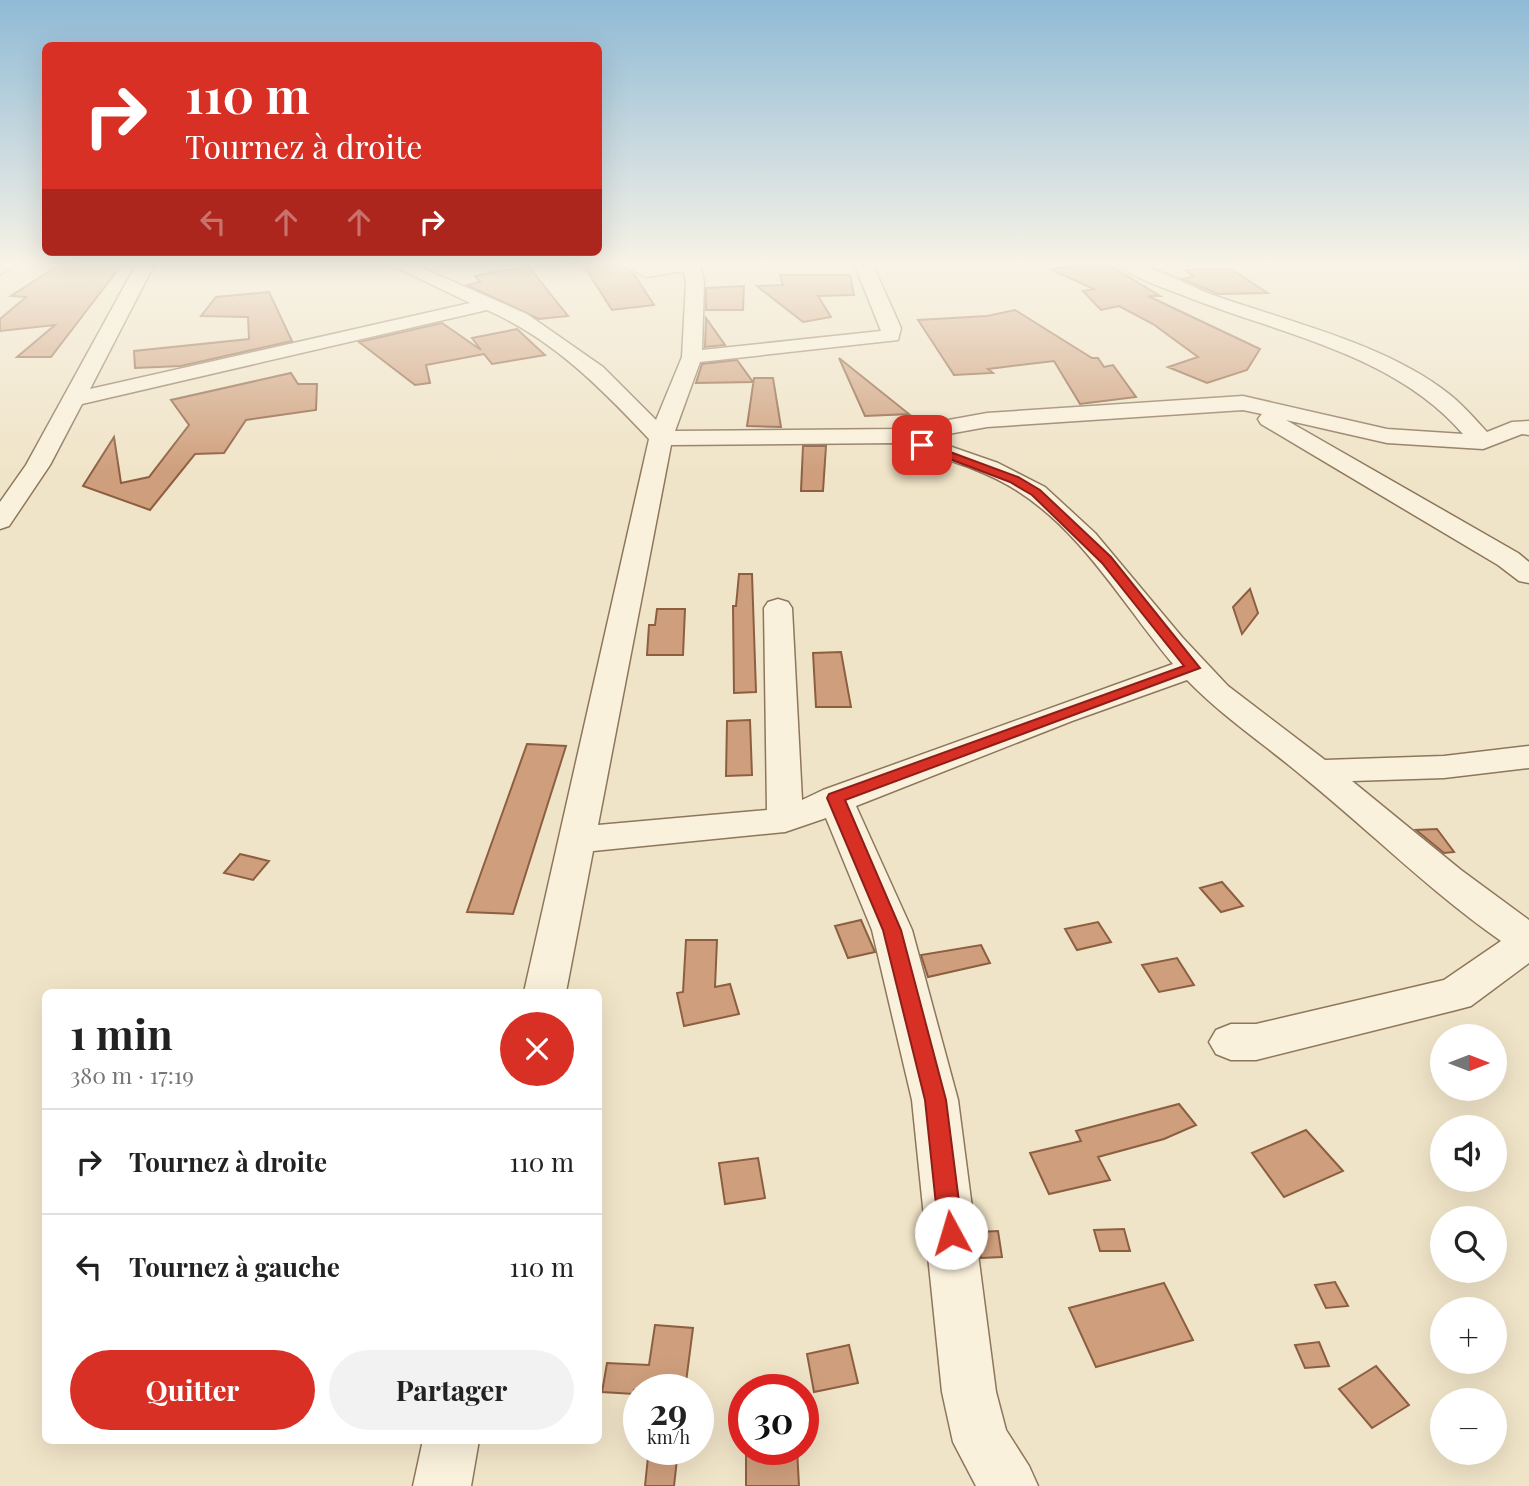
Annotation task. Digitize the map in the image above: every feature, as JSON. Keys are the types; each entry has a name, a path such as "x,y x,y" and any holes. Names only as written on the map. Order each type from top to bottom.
{"street":[{"path":"0,521 38,466 109,332"},
{"path":"73,399 365,332"},
{"path":"541,332 596,371 661,438 899,436 987,420 1243,403 1387,436 1483,442 1520,427 1529,428"},
{"path":"546,989 661,438 692,357 693,332"},
{"path":"692,357 891,336 891,332"},
{"path":"1301,332 1329,341 1437,394 1483,442"},
{"path":"1243,403 1522,568"},
{"path":"899,436 1014,479 1036,492 1107,560 1193,668 1219,695 1319,771 1423,861 1529,941 1456,994 1256,1042 1231,1042"},
{"path":"778,608 785,820"},
{"path":"577,840 785,820 835,798 1193,668"},
{"path":"1319,771 1444,766 1529,757"},
{"path":"835,798 892,930 935,1100 969,1392 981,1442 1009,1486"},
{"path":"442,1486 450,1444"}],"building":[{"path":"46,332 70,332 51,357 17,357"},
{"path":"249,332 288,332 292,341 181,366 135,368 134,351 249,339"},
{"path":"401,332 456,332 481,350 472,338 500,332 521,332 545,355 492,364 484,354 426,365 430,383 415,385 359,342"},
{"path":"706,332 716,332 725,345 705,347"},
{"path":"926,332 1051,332 1092,358 1098,358 1104,367 1113,365 1136,397 1080,404 1054,361 988,369 993,373 954,375"},
{"path":"1164,332 1225,332 1260,349 1247,370 1207,383 1168,367 1198,357"},
{"path":"839,358 909,414 865,416"},
{"path":"737,360 753,382 696,383 702,364"},
{"path":"291,373 298,384 317,384 316,410 246,420 224,453 195,454 150,510 83,486 114,437 121,483 149,477 189,425 171,400"},
{"path":"754,378 773,378 781,427 747,426"},
{"path":"803,446 826,446 823,491 801,491"},
{"path":"739,574 752,574 756,692 734,693 733,606 736,606"},
{"path":"1250,589 1258,613 1242,634 1233,607"},
{"path":"657,609 685,609 683,655 647,655 649,625 655,625"},
{"path":"841,652 851,707 816,707 813,653"},
{"path":"750,720 752,775 726,776 727,721"},
{"path":"527,744 566,746 513,914 467,912"},
{"path":"1437,829 1454,852 1444,853 1416,830"},
{"path":"240,854 269,861 253,880 224,873"},
{"path":"1222,882 1243,906 1221,912 1200,888"},
{"path":"861,920 875,952 848,958 835,926"},
{"path":"1098,922 1111,942 1077,950 1065,929"},
{"path":"686,940 717,940 715,987 730,984 739,1014 684,1026 677,993 683,992"},
{"path":"981,945 990,963 928,977 921,955"},
{"path":"1177,958 1194,985 1159,992 1142,965"},
{"path":"1179,1104 1196,1125 1164,1139 1098,1157 1110,1180 1049,1194 1030,1153 1081,1141 1076,1131"},
{"path":"1306,1130 1343,1171 1284,1197 1252,1153"},
{"path":"758,1158 765,1198 725,1204 719,1163"},
{"path":"1124,1229 1130,1251 1100,1251 1094,1230"},
{"path":"998,1231 1002,1257 981,1258 978,1232"},
{"path":"1335,1282 1348,1306 1326,1308 1315,1285"},
{"path":"1164,1283 1193,1340 1096,1367 1069,1308"},
{"path":"655,1325 693,1328 687,1374 623,1374 623,1393 602,1392 607,1363 649,1365"},
{"path":"1319,1342 1329,1366 1305,1368 1295,1345"},
{"path":"849,1345 858,1383 819,1391 819,1374 811,1374 807,1354"},
{"path":"1376,1366 1409,1405 1372,1428 1339,1389"},
{"path":"647,1465 676,1465 674,1486 645,1486"},
{"path":"746,1465 798,1465 799,1486 746,1486"}],"route":[{"path":"922,445 1014,479 1036,492 1107,560 1193,668 835,798 892,930 935,1100 951,1233"}]}
